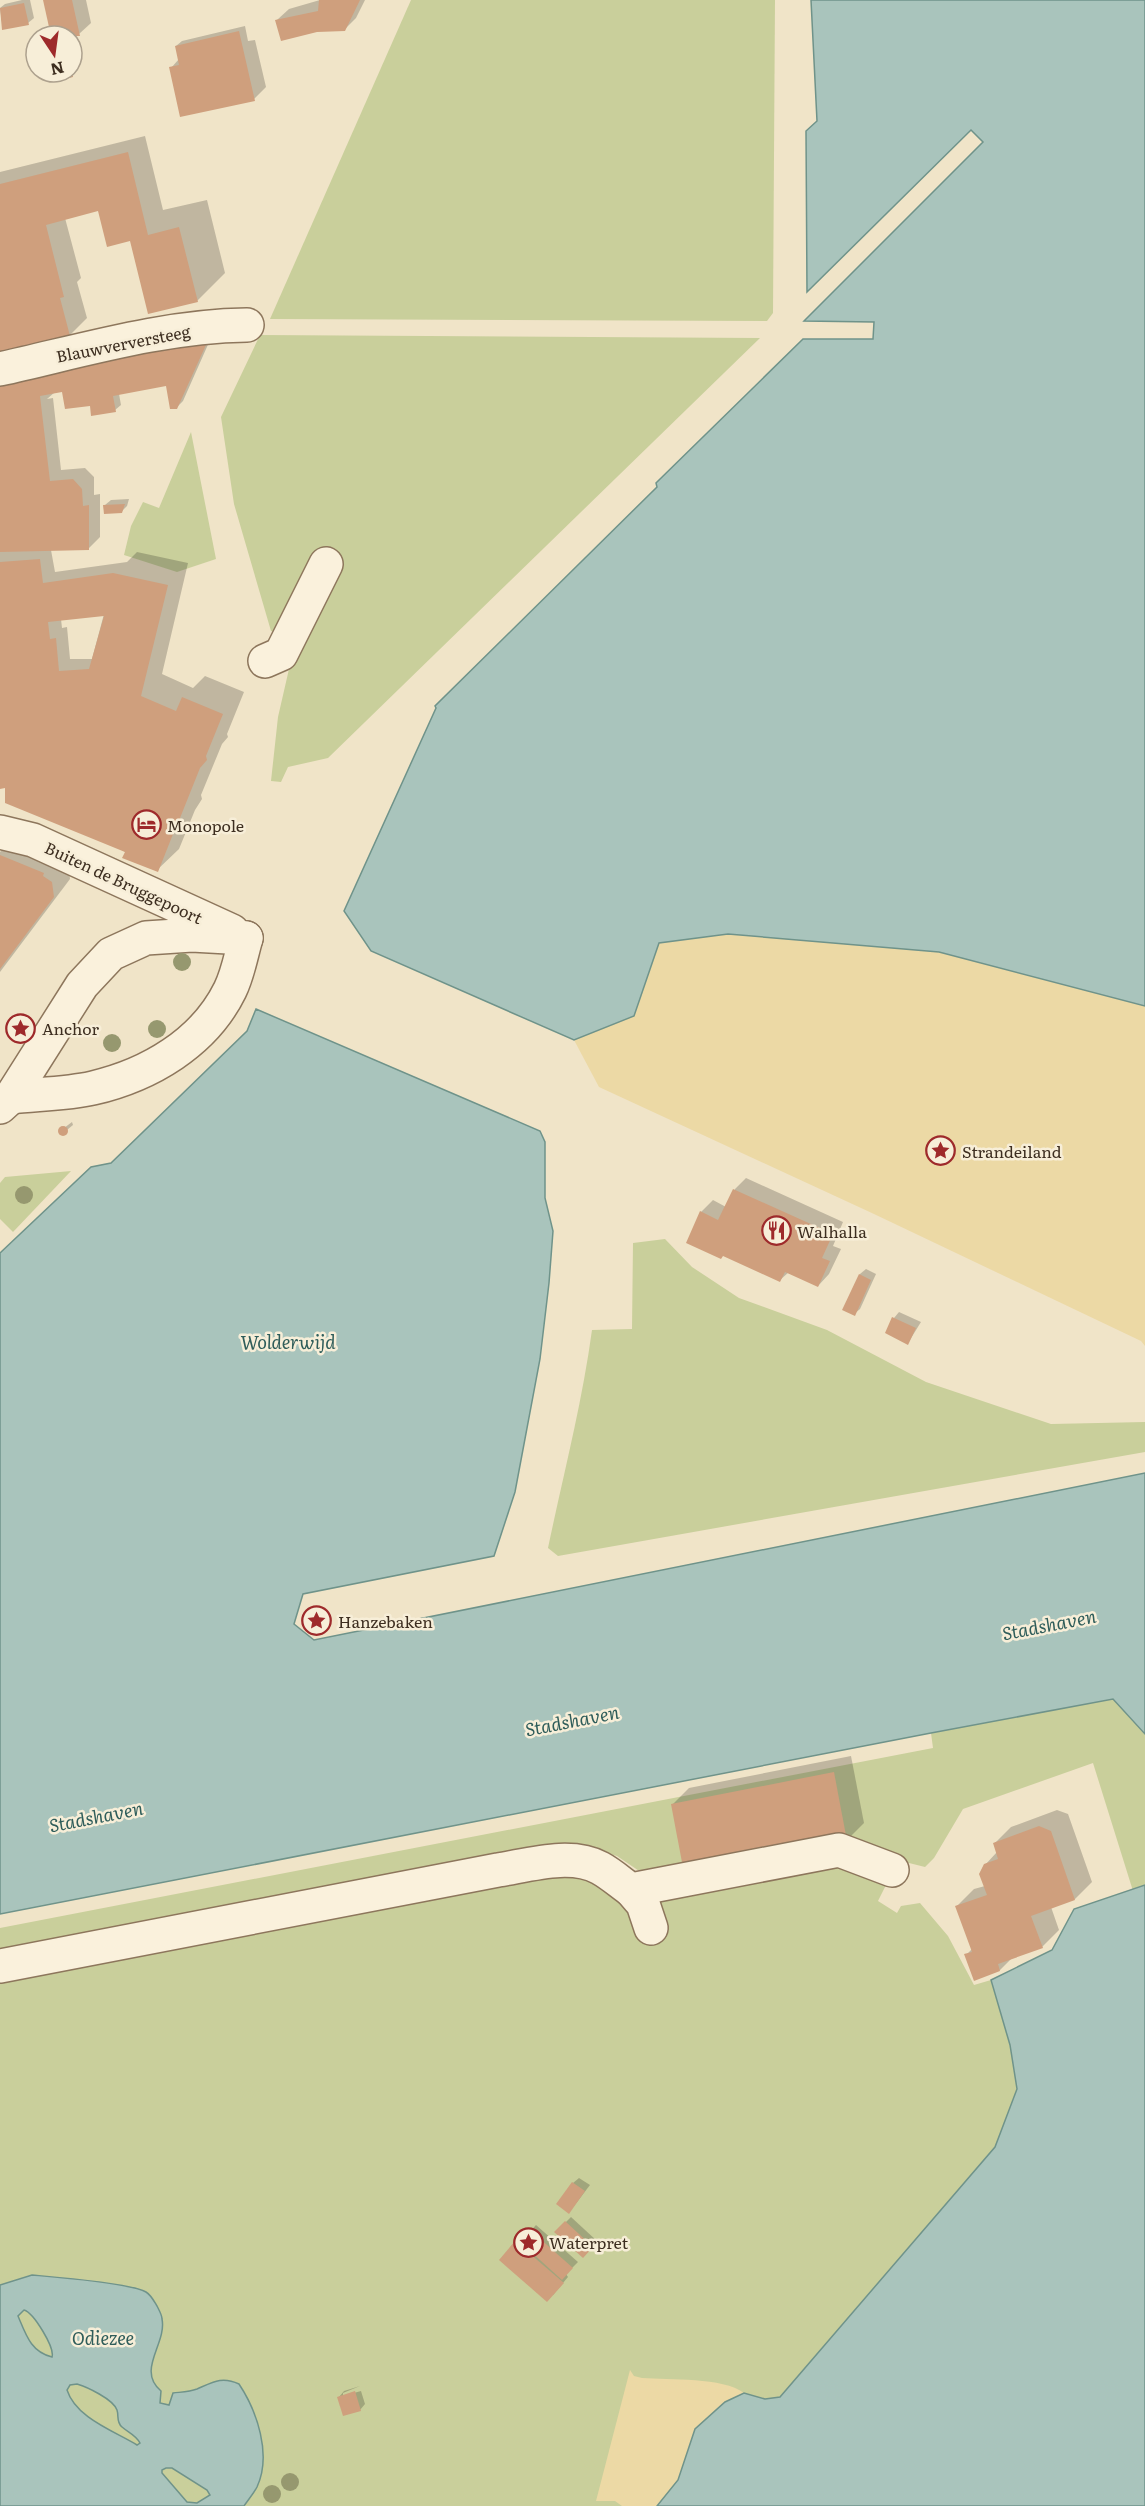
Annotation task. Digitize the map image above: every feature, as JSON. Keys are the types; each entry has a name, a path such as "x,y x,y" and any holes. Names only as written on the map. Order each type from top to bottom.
{"street":[{"name":"Blauwverversteeg","path":"0,369 172,331 247,325"},
{"path":"265,661 281,654 326,564"},
{"name":"Buiten de Bruggepoort","path":"0,832 33,840 246,938"},
{"path":"192,935 246,938 231,989 212,1020 185,1046 128,1078 91,1088 5,1102 82,985 111,954 146,938 192,935"},
{"path":"631,1890 839,1850 892,1870"},
{"path":"0,1966 498,1870 559,1861 579,1862 598,1867 631,1890 643,1904 651,1928"}],"green space":[{"path":"411,0 775,0 773,313 767,321 270,319"},
{"path":"260,335 760,338 328,758 288,767 281,782 271,781 278,717 289,669 336,565 279,633 271,631 234,504 221,417"},
{"path":"191,432 216,559 177,572 124,555 131,526 143,502 159,508"},
{"path":"71,1171 13,1232 0,1219 0,1183 5,1177"},
{"path":"665,1239 692,1267 739,1298 827,1330 926,1382 1051,1424 1145,1422 1145,1452 558,1556 548,1548 578,1413 592,1330 632,1329 633,1243"},
{"path":"1113,1699 1145,1734 1145,1885 1133,1891 1093,1763 963,1809 934,1858 925,1867 897,1860 654,1881 617,1856 593,1849 0,1954 0,1928 933,1748 931,1733"},
{"path":"834,1863 888,1881 878,1901 897,1913 901,1906 920,1903 948,1936 974,1985 991,1980 1010,2045 1017,2089 995,2147 780,2397 775,2399 672,2506 0,2506 0,1976 541,1872 591,1880 659,1903 660,1898"}],"sand":[{"name":"Strandeiland","path":"728,934 939,952 1145,1006 1145,1346 1141,1341 874,1214 599,1087 574,1040 634,1016 659,943"},
{"path":"630,2370 634,2376 642,2378 710,2382 723,2384 744,2393 725,2402 686,2455 678,2480 657,2506 622,2506 615,2501 596,2501"}],"water":[{"path":"811,0 1145,0 1145,1006 939,952 728,934 659,943 634,1016 574,1040 371,951 344,911 435,706 657,487 656,483 803,339 873,339 874,322 804,321 983,142 971,130 807,292 806,131 817,121"},
{"name":"Wolderwijd","path":"256,1009 540,1131 545,1142 545,1198 553,1231 540,1359 515,1492 494,1556 303,1594 294,1624 314,1640 1145,1473 1145,1734 1113,1699 0,1914 0,1253 91,1167 111,1163 247,1031"},
{"path":"1145,1885 1145,2506 657,2506 678,2480 695,2429 725,2402 744,2393 765,2399 780,2397 995,2147 1017,2089 1010,2045 991,1980 1052,1950 1074,1909"},
{"name":"Odiezee","path":"32,2275 109,2283 148,2293 162,2317 162,2328 151,2374 154,2383 161,2391 160,2403 169,2405 173,2393 191,2391 218,2381 228,2380 239,2384 252,2407 263,2447 263,2461 257,2487 244,2506 0,2506 0,2285","holes":["24,2310 33,2317 43,2331 52,2357 39,2351 30,2342 18,2316","77,2384 87,2388 115,2406 120,2425 140,2443 137,2445 87,2416 72,2400 67,2390 70,2385","172,2468 207,2490 210,2495 197,2503 187,2502 162,2473 162,2470"]}],"building":[{"path":"43,0 72,0 77,24 48,24"},
{"path":"319,0 360,0 345,31 317,32 281,41 275,20 318,11"},
{"path":"24,3 29,24 2,30 0,8"},
{"path":"239,31 255,101 180,117 169,67 179,65 175,46"},
{"path":"128,152 148,235 179,227 198,302 148,314 130,241 107,247 98,211 46,225 64,297 60,298 70,336 0,353 0,184"},
{"path":"210,336 177,409 170,409 166,386 113,396 116,412 91,416 90,406 65,409 62,392 40,396 50,481 73,479 82,489 83,506 89,505 89,550 0,552 0,379"},
{"path":"125,504 122,513 104,514 103,505"},
{"path":"40,559 43,583 113,573 168,585 141,696 176,711 182,697 223,714 206,756 207,760 200,768 180,818 178,829 175,829 158,872 122,858 125,852 5,803 5,788 0,789 0,562","holes":["104,616 89,669 59,671 56,638 50,639 48,622"]},
{"path":"0,855 44,873 43,876 52,882 54,897 0,969"},
{"path":"63,1126 67,1127 67,1135 63,1136 59,1135 58,1131 59,1127"},
{"path":"733,1189 833,1234 822,1258 830,1261 818,1287 785,1272 780,1282 723,1256 721,1259 686,1243 700,1211 718,1220"},
{"path":"859,1274 871,1280 855,1316 842,1310"},
{"path":"892,1317 916,1328 908,1345 885,1333"},
{"path":"834,1772 847,1841 684,1873 671,1804"},
{"path":"1039,1826 1051,1831 1075,1900 1031,1916 1043,1948 998,1964 1000,1971 974,1981 964,1954 972,1952 955,1906 987,1895 979,1874 984,1864 998,1859 993,1843"},
{"path":"572,2182 585,2191 569,2214 556,2204"},
{"path":"565,2221 593,2247 583,2258 554,2232"},
{"path":"529,2229 573,2268 562,2280 519,2241"},
{"path":"515,2241 564,2283 547,2302 499,2260"},
{"path":"355,2391 361,2411 343,2416 337,2397"}],"place":[{"name":"Monopole","path":"146,825"},
{"name":"Anchor","path":"21,1028"},
{"name":"Strandeiland","path":"941,1151"},
{"name":"Walhalla","path":"776,1231"},
{"name":"Hanzebaken","path":"317,1621"},
{"name":"Waterpret","path":"528,2242"}],"water label":[{"name":"Stadshaven","path":"1049,1624"},
{"name":"Stadshaven","path":"572,1720"},
{"name":"Stadshaven","path":"96,1816"}]}
